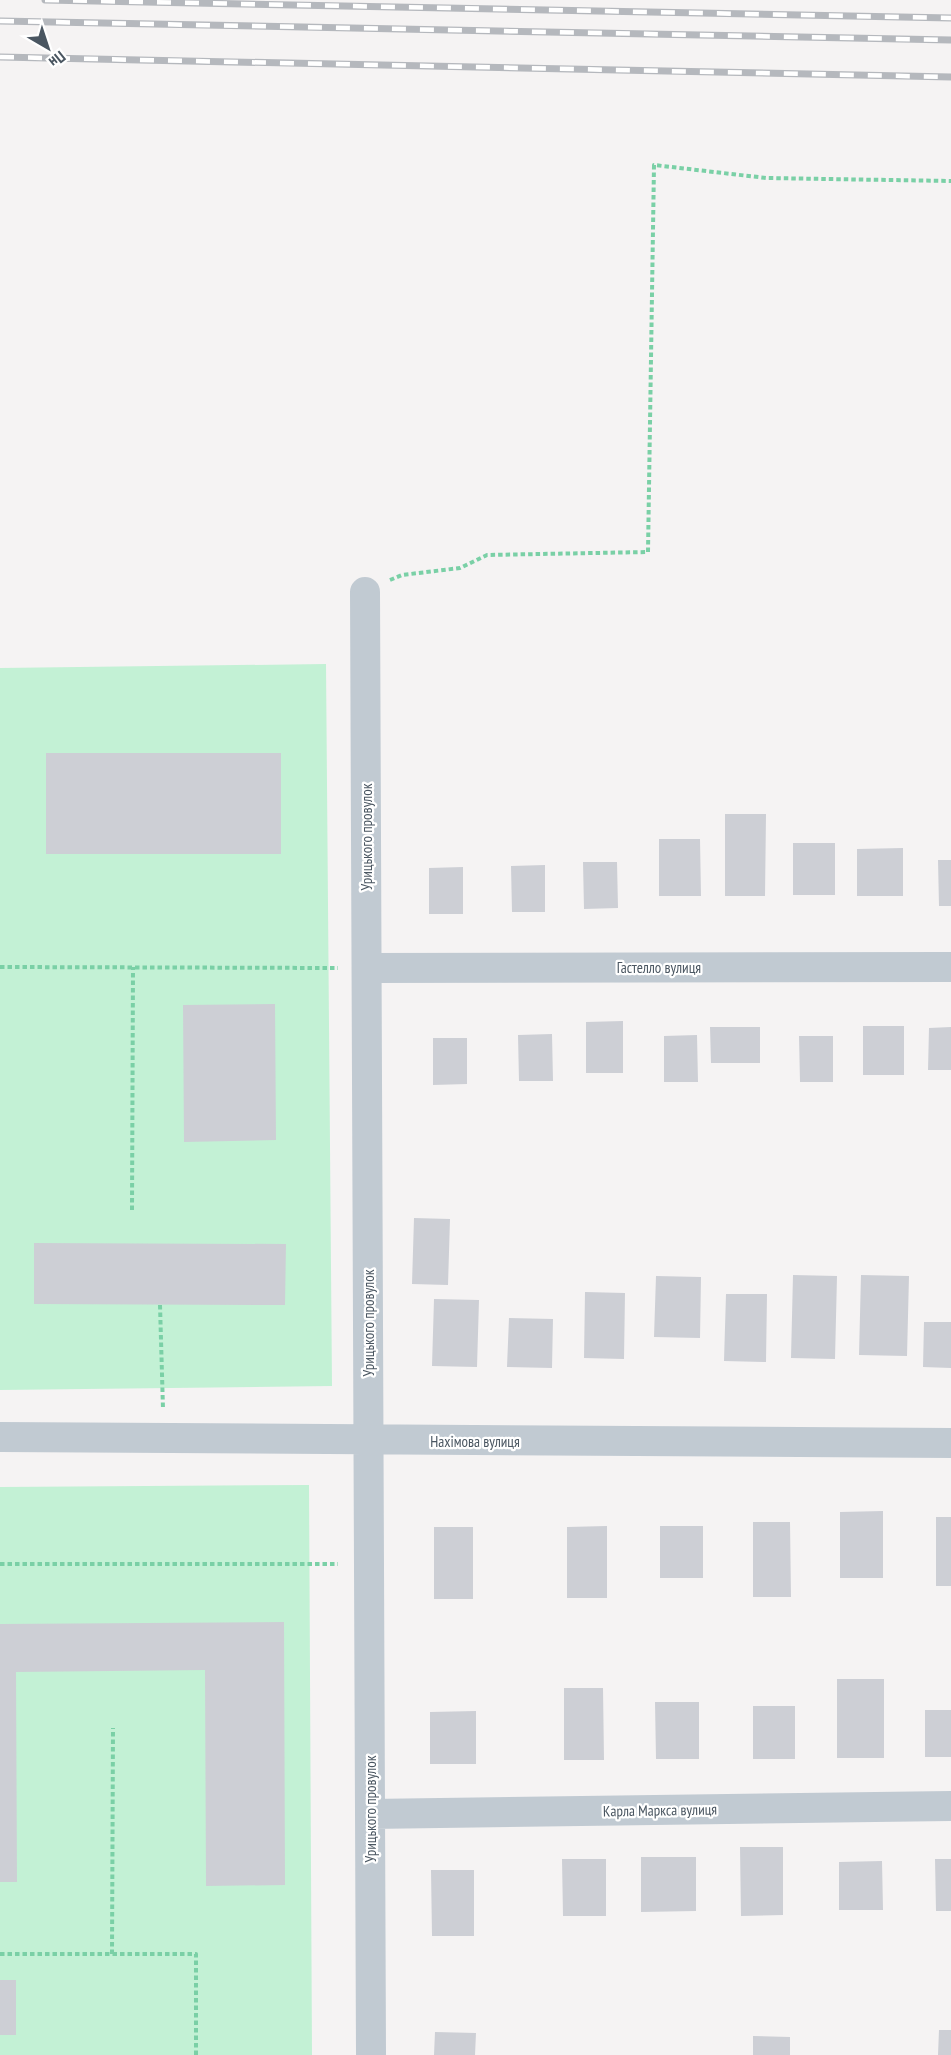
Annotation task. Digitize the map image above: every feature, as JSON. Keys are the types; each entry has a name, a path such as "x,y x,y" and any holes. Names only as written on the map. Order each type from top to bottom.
{"street":[{"name":"Урицького провулок","path":"365,592 371,2055"},
{"name":"Гастелло вулиця","path":"367,968 951,967"},
{"name":"Нахімова вулиця","path":"0,1437 951,1443"},
{"name":"Карла Маркса вулиця","path":"370,1814 951,1806"}],"path":[{"path":"365,592 402,575 460,568 487,555 648,552 654,165 766,178 951,181"},
{"path":"0,967 367,968"},
{"path":"132,1210 133,967"},
{"path":"160,1305 164,1438"},
{"path":"0,1564 369,1564"},
{"path":"112,1954 113,1728"},
{"path":"0,1954 196,1954 196,2055"}],"green space":[{"path":"326,664 332,1386 0,1390 0,668"},
{"path":"309,1485 312,2055 0,2055 0,1487"}],"building":[{"path":"46,753 281,753 281,854 46,854"},
{"path":"725,814 766,814 765,896 725,896"},
{"path":"659,839 700,839 701,896 659,896"},
{"path":"793,843 835,843 835,895 793,895"},
{"path":"903,848 903,896 857,896 857,849"},
{"path":"938,860 951,860 951,906 939,906"},
{"path":"583,862 617,862 618,908 584,909"},
{"path":"545,865 545,912 512,912 511,866"},
{"path":"463,867 463,914 429,914 429,868"},
{"path":"275,1004 276,1140 184,1142 183,1005"},
{"path":"623,1021 623,1073 586,1073 586,1022"},
{"path":"863,1026 904,1026 904,1075 863,1075"},
{"path":"710,1027 760,1027 760,1063 711,1063"},
{"path":"951,1027 951,1070 928,1070 929,1028"},
{"path":"552,1034 553,1081 519,1081 518,1035"},
{"path":"697,1035 698,1082 664,1082 664,1036"},
{"path":"799,1036 833,1036 833,1082 800,1082"},
{"path":"433,1038 467,1038 467,1084 433,1085"},
{"path":"414,1218 450,1219 448,1285 412,1284"},
{"path":"34,1243 286,1244 285,1305 34,1304"},
{"path":"793,1275 837,1276 835,1359 791,1358"},
{"path":"861,1275 909,1276 907,1356 859,1355"},
{"path":"656,1276 701,1277 700,1338 654,1337"},
{"path":"585,1292 625,1293 624,1359 584,1358"},
{"path":"726,1294 767,1294 766,1362 724,1361"},
{"path":"434,1299 479,1300 477,1367 432,1366"},
{"path":"509,1318 553,1319 552,1368 507,1367"},
{"path":"924,1322 951,1322 951,1368 923,1367"},
{"path":"883,1511 883,1578 840,1578 840,1512"},
{"path":"936,1517 951,1517 951,1586 936,1586"},
{"path":"753,1522 790,1522 791,1597 753,1597"},
{"path":"607,1526 607,1598 567,1598 567,1527"},
{"path":"660,1526 703,1526 703,1578 660,1578"},
{"path":"434,1527 473,1527 473,1599 434,1599"},
{"path":"284,1622 285,1885 206,1886 205,1670 16,1672 17,1882 0,1882 0,1624"},
{"path":"837,1679 884,1679 884,1758 837,1758"},
{"path":"564,1688 603,1688 604,1760 564,1760"},
{"path":"655,1702 699,1702 699,1759 656,1759"},
{"path":"753,1706 795,1706 795,1759 753,1759"},
{"path":"925,1710 951,1710 951,1757 925,1757"},
{"path":"476,1711 476,1764 430,1764 430,1712"},
{"path":"740,1847 783,1847 783,1915 741,1916"},
{"path":"641,1857 696,1857 696,1911 641,1912"},
{"path":"562,1859 606,1859 606,1916 563,1916"},
{"path":"935,1859 951,1859 951,1911 936,1911"},
{"path":"882,1861 883,1910 839,1910 839,1862"},
{"path":"431,1870 474,1870 474,1936 432,1936"},
{"path":"0,1980 16,1980 16,2035 0,2035"},
{"path":"939,2030 951,2030 951,2055 938,2055"},
{"path":"435,2032 476,2033 475,2055 434,2055"},
{"path":"753,2036 790,2037 790,2055 753,2055"}],"railway":[{"path":"45,0 951,18"},
{"path":"0,21 951,40"},
{"path":"0,57 951,77"}]}
